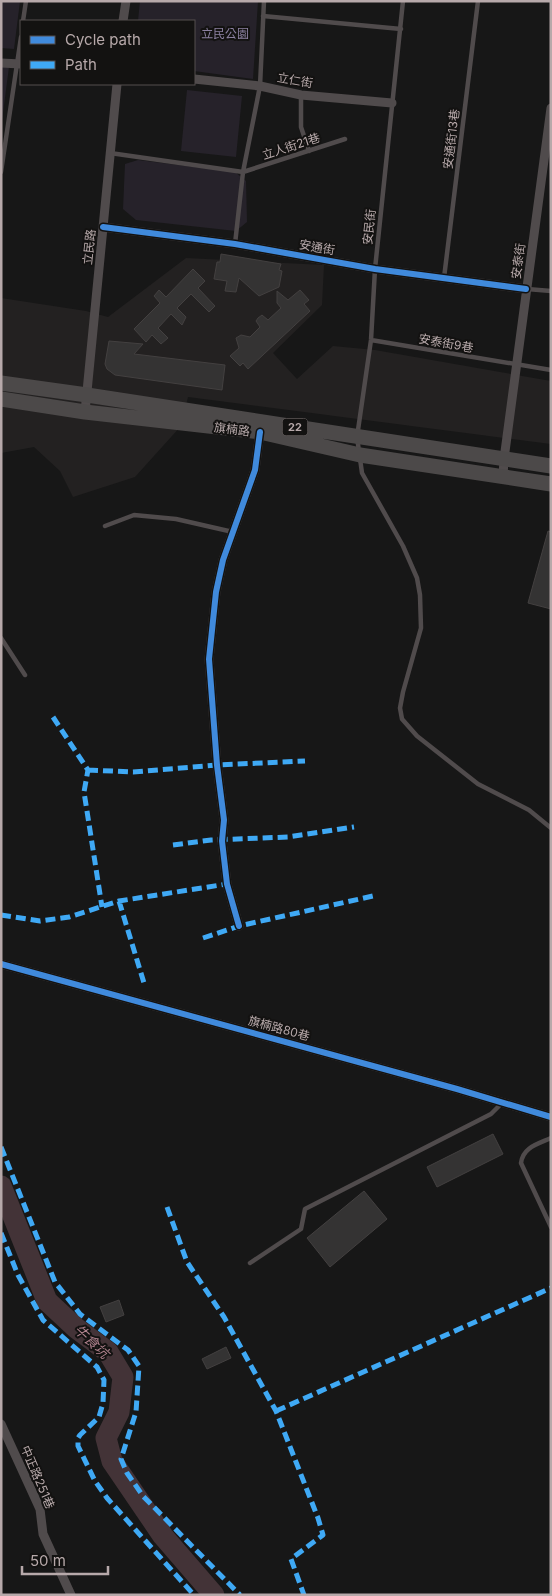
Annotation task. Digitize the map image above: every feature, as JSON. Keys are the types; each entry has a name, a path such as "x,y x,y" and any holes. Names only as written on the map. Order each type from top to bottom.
{"main road":[{"name":"旗楠路","path":"1,383 551,466"},
{"name":"旗楠路","path":"1,398 85,412 260,432 360,455 551,484"}],"street":[{"path":"124,20 126,1"},
{"path":"1,62 20,63"},
{"name":"立仁街","path":"195,79 260,86 301,96 392,102"},
{"name":"立民路","path":"85,412 117,85"},
{"name":"安泰街","path":"503,477 551,108"},
{"name":"安通街","path":"103,227 235,244 375,268 526,289"},
{"path":"239,926 227,884 222,841 224,820 217,765 210,659 216,592 224,560 255,470 260,432"},
{"name":"旗楠路80巷","path":"1,964 503,1102 551,1117"},
{"name":"中正路251巷","path":"1,1424 40,1509 43,1534 71,1595"}],"lane":[{"path":"23,20 26,1"},
{"path":"235,244 243,172 260,86 264,1"},
{"name":"安民街","path":"403,1 375,268 371,340 357,437 362,473 403,546 417,578 420,595 421,628 400,708 402,719 416,736 478,784 529,810 551,828"},
{"name":"安通街13巷","path":"444,278 478,1"},
{"path":"263,16 401,29"},
{"path":"1,172 20,63"},
{"path":"301,96 301,127 308,151"},
{"name":"立人街21巷","path":"243,172 345,138"},
{"path":"110,153 243,172"},
{"path":"526,289 551,291"},
{"name":"安泰街9巷","path":"371,340 517,366 551,370"},
{"path":"105,526 134,515 176,519 234,532"},
{"path":"1,638 25,675"},
{"path":"250,1263 301,1229 305,1209 491,1114 503,1102"},
{"path":"551,1138 529,1147 524,1152 521,1162 551,1227"}],"shaded area":[{"path":"186,258 324,265 322,305 273,353 297,379 333,346 375,350 551,381 551,444 188,397 181,426 135,477 73,497 60,471 34,447 1,453 1,298 86,311 108,317"}],"green space":[{"path":"1,1 20,1 14,49 1,48"},
{"name":"立民公園","path":"140,1 258,1 253,79 195,71 195,20 138,20"},
{"path":"1,66 9,67 1,128"},
{"path":"187,90 242,96 236,157 181,151"},
{"path":"138,160 235,172 246,181 247,222 236,231 136,220 123,209 125,164"}],"building":[{"path":"221,254 281,264 279,270 282,271 279,287 259,296 239,278 236,292 225,291 227,281 214,279 217,262 220,262"},
{"path":"193,269 205,281 198,288 215,306 209,312 191,294 177,308 186,317 182,325 171,314 158,328 168,338 161,344 152,335 146,342 134,329 160,303 154,296 159,290 166,297"},
{"path":"300,290 309,300 304,304 310,311 248,369 243,363 240,366 230,356 239,348 236,338 241,335 250,337 260,327 256,321 258,318 262,315 268,320 281,308 277,303 277,291 288,300"},
{"path":"109,341 143,344 134,354 225,365 222,390 115,375 107,369 105,364"},
{"path":"548,531 551,532 551,609 528,603"},
{"path":"493,1134 503,1154 437,1187 427,1167"},
{"path":"364,1191 387,1219 330,1267 307,1238"},
{"path":"119,1300 124,1315 106,1322 100,1307"},
{"path":"226,1347 231,1358 207,1369 202,1359"}],"waterway":[{"name":"牛食坑","path":"1,1186 47,1301 76,1328 108,1352 123,1377 119,1412 106,1438 112,1461 163,1536 214,1595"}],"marked path":[{"path":"53,717 88,770 84,792 102,907"},
{"path":"88,770 133,772 217,765 305,761"},
{"path":"173,845 211,840 288,837 354,827"},
{"path":"1,915 40,921 69,917 119,901 227,884"},
{"path":"203,938 239,926 373,896"},
{"path":"119,901 144,983"},
{"path":"1,1147 55,1282 80,1314 128,1350 139,1366 136,1412 121,1459 127,1473 143,1496 240,1595"},
{"path":"167,1207 187,1262 224,1317 276,1411 318,1518 323,1535 291,1559 304,1595"},
{"path":"1,1233 18,1275 43,1320 97,1367 104,1380 103,1403 99,1417 78,1438 78,1446 95,1481 107,1498 194,1595"},
{"path":"276,1411 551,1288"}],"cycle path":[{"path":"103,227 235,244 375,269 526,289"},
{"path":"239,926 227,884 222,841 224,820 217,765 209,659 216,592 223,560 255,470 260,432"},
{"path":"1,964 457,1089 551,1117"}]}
